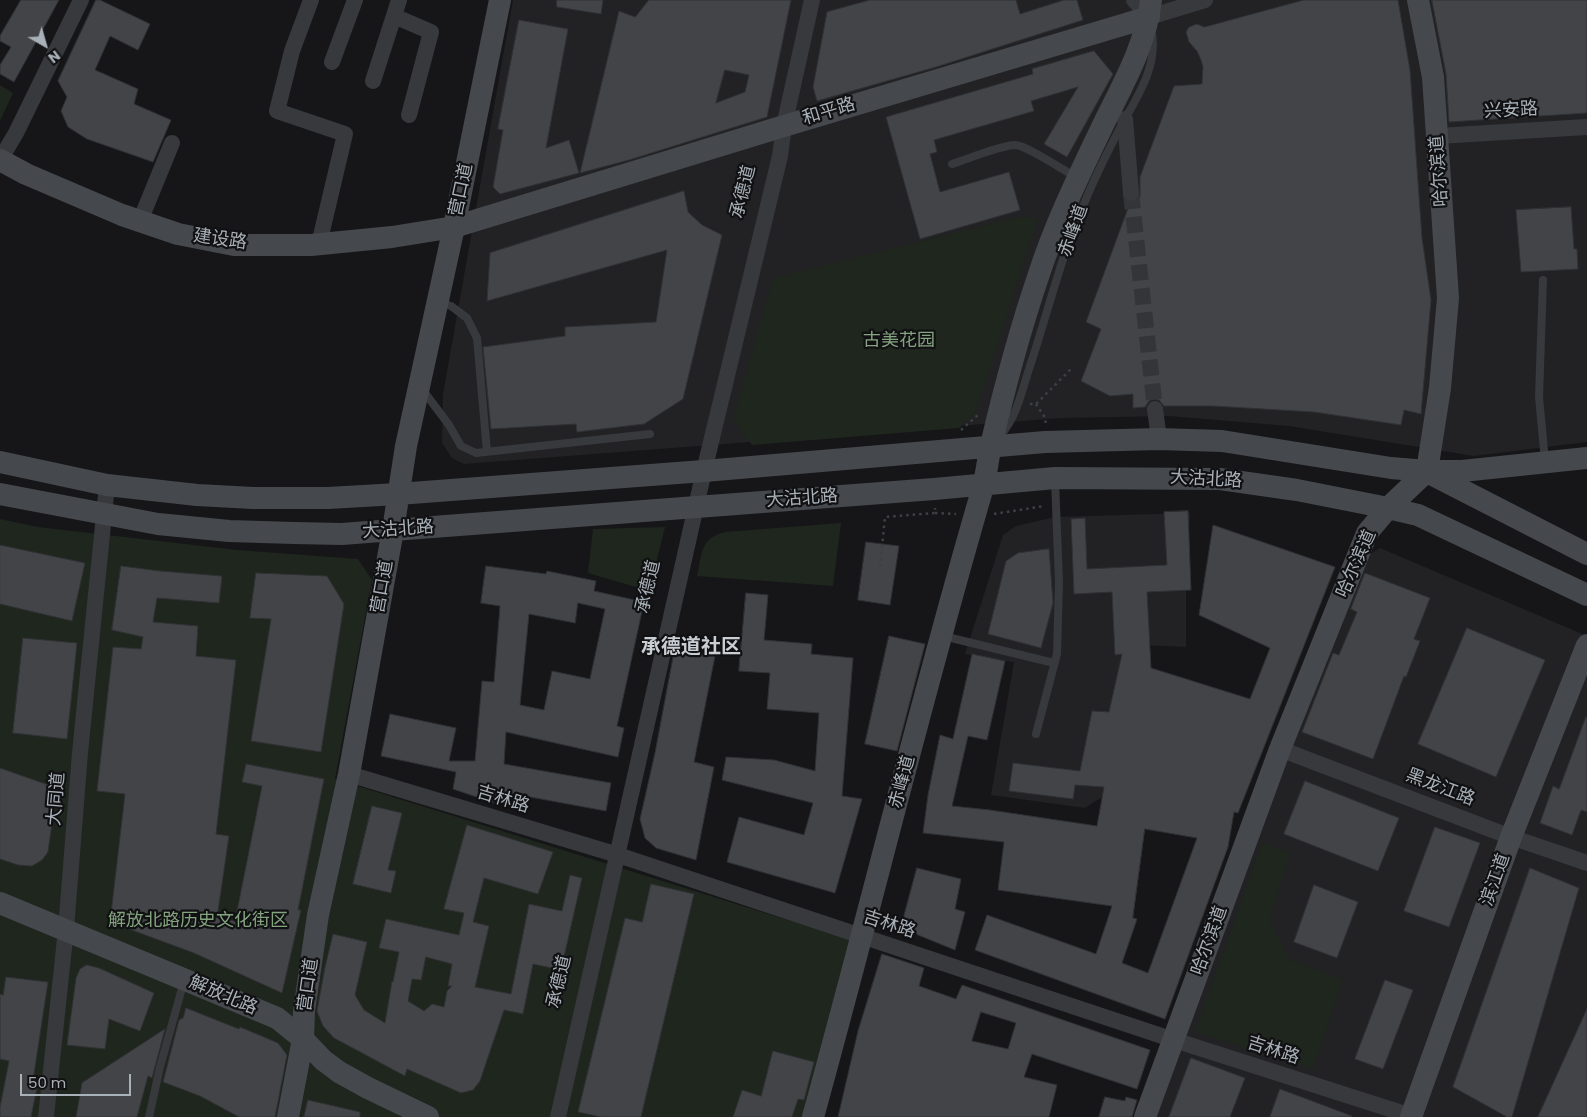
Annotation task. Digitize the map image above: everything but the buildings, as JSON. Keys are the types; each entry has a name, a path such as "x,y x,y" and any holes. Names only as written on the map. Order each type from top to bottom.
{"main road":[{"name":"哈尔滨道","path":"1145,1117 1280,749 1368,532 1388,508 1426,471 1440,388 1448,298 1433,77 1418,0"},
{"name":"营口道","path":"288,1117 303,1040 304,1011 318,915 349,774 393,530 406,446 454,227 496,2"},
{"name":"和平路","path":"454,227 784,126 1147,5"},
{"name":"赤峰道","path":"813,1117 973,515 984,484 990,446 1001,403 1038,278 1077,178 1133,63 1147,5"},
{"name":"建设路","path":"0,160 26,174 122,216 178,234 234,245 319,244 454,227"},
{"name":"大沽北路","path":"0,462 107,485 197,495 253,498 328,498 701,471 990,446 1159,439 1222,442 1391,468 1426,471 1462,471 1587,458"},
{"name":"大沽北路","path":"1426,471 1587,554"},
{"name":"大沽北路","path":"0,494 158,524 229,531 342,534 1055,478 1220,479 1255,483 1388,508 1418,516 1439,524 1587,595"},
{"name":"滨江道","path":"1413,1117 1511,837 1587,645"},
{"name":"解放北路","path":"0,902 277,1018 339,1072 412,1111 428,1117"}],"street":[{"path":"0,160 77,0"},
{"path":"0,160 16,133 81,0"},
{"path":"311,0 292,51 277,112 345,134 319,244"},
{"path":"332,62 354,0"},
{"path":"373,81 399,0"},
{"name":"承德道","path":"558,1117 614,854 692,508 780,156 784,126 812,0"},
{"path":"1134,0 1147,5"},
{"name":"和平路","path":"1147,5 1205,0"},
{"path":"394,16 431,32 409,115"},
{"path":"1125,119 1131,193"},
{"name":"兴安路","path":"1438,136 1587,127"},
{"path":"140,221 172,143"},
{"path":"1155,409 1159,439"},
{"name":"大同道","path":"46,1117 66,929 80,753 107,485"},
{"name":"黑龙江路","path":"1280,749 1511,837 1587,863"},
{"name":"吉林路","path":"349,774 614,854 1174,1040 1413,1117"},
{"name":"承德道","path":"550,1117 614,854"}],"lane":[{"name":"赤峰道","path":"990,446 1008,426 1017,405 1075,225 1103,160 1146,80 1153,48 1147,5"},
{"path":"952,164 1015,145 1031,150 1077,178"},
{"path":"1543,280 1538,397 1545,463"},
{"path":"438,302 451,306 467,318 477,338 487,452"},
{"path":"419,385 449,424 461,446 476,453 650,434"},
{"path":"1036,734 1056,654 1059,582 1055,478"},
{"path":"941,636 1054,663"},
{"path":"149,1117 160,1067 184,980"}],"shaded area":[{"path":"513,0 1587,0 1587,442 1474,456 1289,426 1169,416 1061,418 464,464 452,458 442,443 443,394"},
{"path":"1190,513 1186,592 1186,647 1143,645 1108,793 1085,808 991,795 1014,662 965,654 1003,535 1016,526 1055,517"},
{"path":"1380,548 1587,636 1587,1117 1153,1117 1291,743 1365,557"}],"green space":[{"path":"0,85 13,93 0,121"},
{"name":"古美花园","path":"1019,217 1038,218 975,414 959,428 752,445 733,419 773,278"},
{"name":"解放北路历史文化街区","path":"0,519 38,527 237,550 358,559 372,580 335,779 855,941 811,1117 0,1117"},
{"path":"841,523 833,586 697,576 701,554 706,543 711,538 725,532"},
{"path":"665,527 649,591 588,573 593,529"},
{"path":"1262,843 1290,853 1269,921 1290,960 1343,979 1313,1069 1195,1032"}],"tunnel":[{"path":"1131,193 1155,409"}],"district":[{"name":"承德道社区","path":"691,648"}]}
